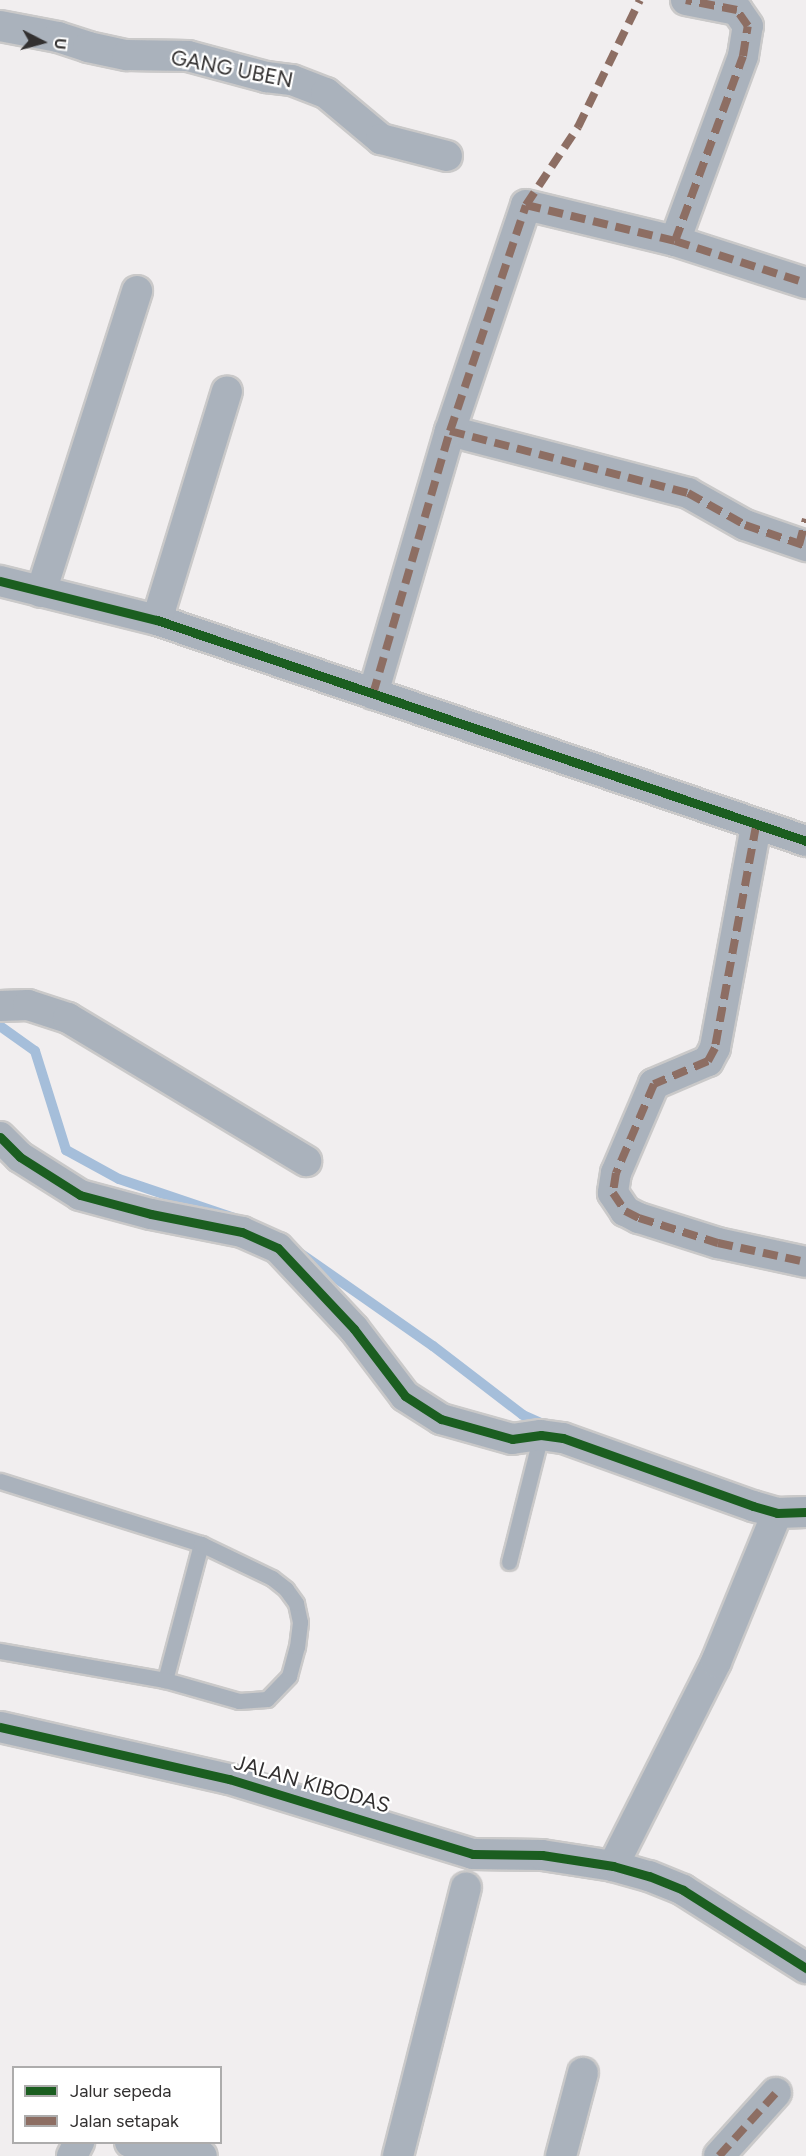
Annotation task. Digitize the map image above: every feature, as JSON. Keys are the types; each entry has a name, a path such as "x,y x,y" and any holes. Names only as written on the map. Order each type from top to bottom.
{"street":[{"path":"675,241 743,56 748,26 736,10 686,0"},
{"name":"GANG UBEN","path":"0,26 58,37 87,48 127,55 188,56 292,80 326,93 381,139 447,156"},
{"path":"373,694 450,431 526,205 675,241 806,283"},
{"path":"41,592 137,291"},
{"path":"157,620 227,391"},
{"path":"450,431 688,493 745,525 804,537"},
{"path":"0,581 157,620 565,757 756,826 806,841"},
{"path":"756,826 715,1048 708,1060 663,1077 649,1090 616,1173 613,1193 625,1211 639,1218 718,1243 806,1262"},
{"path":"0,1006 28,1005 68,1018 306,1161"},
{"path":"0,1137 20,1157 80,1195 141,1212 242,1232 279,1248 354,1329 405,1396 428,1413 460,1427 512,1439 541,1435 591,1447 792,1512 613,1866"},
{"name":"JALAN KIBODAS","path":"0,1727 229,1779 473,1854 542,1855 613,1866 682,1890 806,1968"},
{"path":"398,2156 466,1887"},
{"path":"561,2156 583,2073"},
{"path":"719,2156 776,2093"},
{"path":"140,2144 202,2156"}],"lane":[{"path":"509,1562 541,1435"},
{"path":"0,1481 201,1544 272,1578 286,1589 296,1603 300,1622 297,1647 289,1676 267,1699 239,1701 165,1680 0,1651"},
{"path":"165,1680 201,1544"}],"waterway":[{"path":"0,1026 35,1051 66,1150 119,1179 234,1218"},
{"path":"300,1253 433,1346 523,1415 548,1426"}],"marked path":[{"path":"373,694 450,431 526,205 578,127 640,0"},
{"path":"675,241 743,56 748,26 737,10 686,0"},
{"path":"526,205 675,241 806,283"},
{"path":"450,431 688,493 745,525 806,546"},
{"path":"799,545 806,519"},
{"path":"756,826 715,1048 708,1061 654,1084 616,1173 613,1193 625,1211 639,1218 718,1243 806,1262"},
{"path":"719,2156 776,2093"}],"cycle path":[{"path":"0,581 157,620 806,841"},
{"path":"0,1137 20,1157 80,1195 151,1214 242,1232 278,1248 354,1329 405,1396 441,1419 512,1439 541,1435 563,1438 753,1506 777,1513 806,1512"},
{"path":"0,1727 229,1779 473,1854 542,1855 613,1866 649,1876 683,1890 806,1968"}]}
